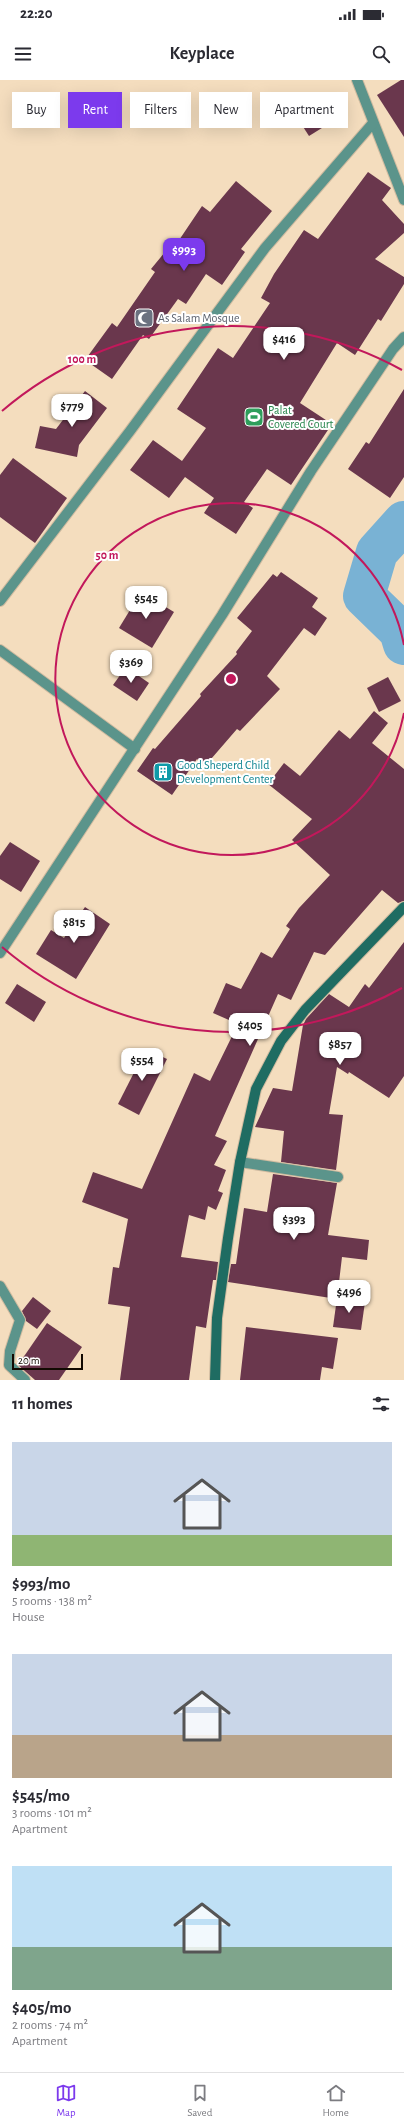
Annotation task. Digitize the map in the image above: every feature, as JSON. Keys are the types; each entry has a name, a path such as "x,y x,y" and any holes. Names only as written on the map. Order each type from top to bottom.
{"street":[{"path":"357,80 404,200"},
{"path":"0,601 130,431 265,248 373,123"},
{"path":"0,953 222,615 311,471 393,349 404,338"},
{"path":"1,653 135,749"},
{"path":"215,1380 217,1318 240,1162 256,1089 281,1041 305,1010 404,907"},
{"path":"240,1162 338,1177"},
{"path":"0,1286 20,1320 10,1351 9,1364 26,1380"}],"building":[{"path":"401,80 404,80 404,137 377,95"},
{"path":"304,128 322,128 309,136"},
{"path":"368,172 391,188 382,200 404,224 404,233 375,259 404,277 404,284 381,321 378,319 355,355 337,343 300,403 332,424 291,485 267,469 244,502 253,508 236,534 204,513 214,498 185,477 169,498 130,470 153,440 182,461 206,428 177,409 218,348 233,358 270,303 261,298 274,274 304,230 318,239"},
{"path":"236,181 272,211 241,249 245,252 222,285 206,274 186,304 178,299 149,339 143,335 112,379 85,360 112,323 117,327 155,272 151,269 165,252 169,255 202,206 210,212"},
{"path":"404,389 404,477 390,498 348,469 366,442 369,444"},
{"path":"85,391 107,408 79,445 77,457 35,448 40,426 56,429"},
{"path":"13,458 67,498 35,543 0,517 0,475"},
{"path":"281,572 318,598 312,607 327,618 315,636 304,628 267,676 280,689 240,731 237,729 205,766 197,759 172,795 137,771 153,748 155,749 201,696 200,694 237,654 236,652 252,631 237,618 273,574 277,577"},
{"path":"141,592 174,612 152,648 119,628"},
{"path":"126,667 149,683 137,701 113,685"},
{"path":"388,677 401,701 379,712 367,688"},
{"path":"374,711 388,723 372,743 404,769 404,901 398,903 382,890 325,955 314,952 291,1000 278,994 215,1136 227,1141 214,1165 226,1170 218,1191 223,1193 216,1210 208,1206 205,1220 189,1215 181,1257 218,1262 216,1280 213,1280 206,1328 196,1326 189,1380 120,1380 130,1307 108,1304 113,1267 119,1268 128,1219 82,1202 93,1172 142,1189 194,1073 210,1081 238,1024 213,1013 226,983 241,989 261,952 272,958 290,929 286,926 299,908 330,875 292,840 312,819 268,784 284,763 300,776 339,730 350,739"},
{"path":"10,842 40,861 21,892 0,879 0,856"},
{"path":"85,907 110,924 76,979 36,954 51,930 64,938"},
{"path":"404,942 404,1076 389,1098 349,1072 348,1074 337,1067 329,1114 343,1115 336,1170 281,1162 284,1131 255,1127 273,1088 292,1091 303,1025 306,1019 329,994 349,1007 365,984 369,988"},
{"path":"17,984 46,1002 34,1022 5,1003"},
{"path":"146,1049 167,1059 139,1115 118,1104"},
{"path":"273,1174 337,1183 328,1235 369,1240 367,1260 342,1257 337,1299 228,1282 231,1264 236,1264 244,1208 267,1212"},
{"path":"33,1297 51,1311 37,1329 26,1321 22,1311"},
{"path":"337,1298 365,1302 361,1330 333,1327"},
{"path":"47,1323 82,1347 59,1380 35,1380 18,1365"},
{"path":"246,1327 338,1338 333,1369 322,1367 320,1380 240,1380"}],"waterway":[{"path":"404,522 377,552 364,596 400,631 404,644"}],"place":[{"name":"As Salam Mosque","path":"144,318"},
{"name":"Palat Covered Court","path":"254,417"},
{"name":"Good Sheperd Child Development Center","path":"163,772"}]}
